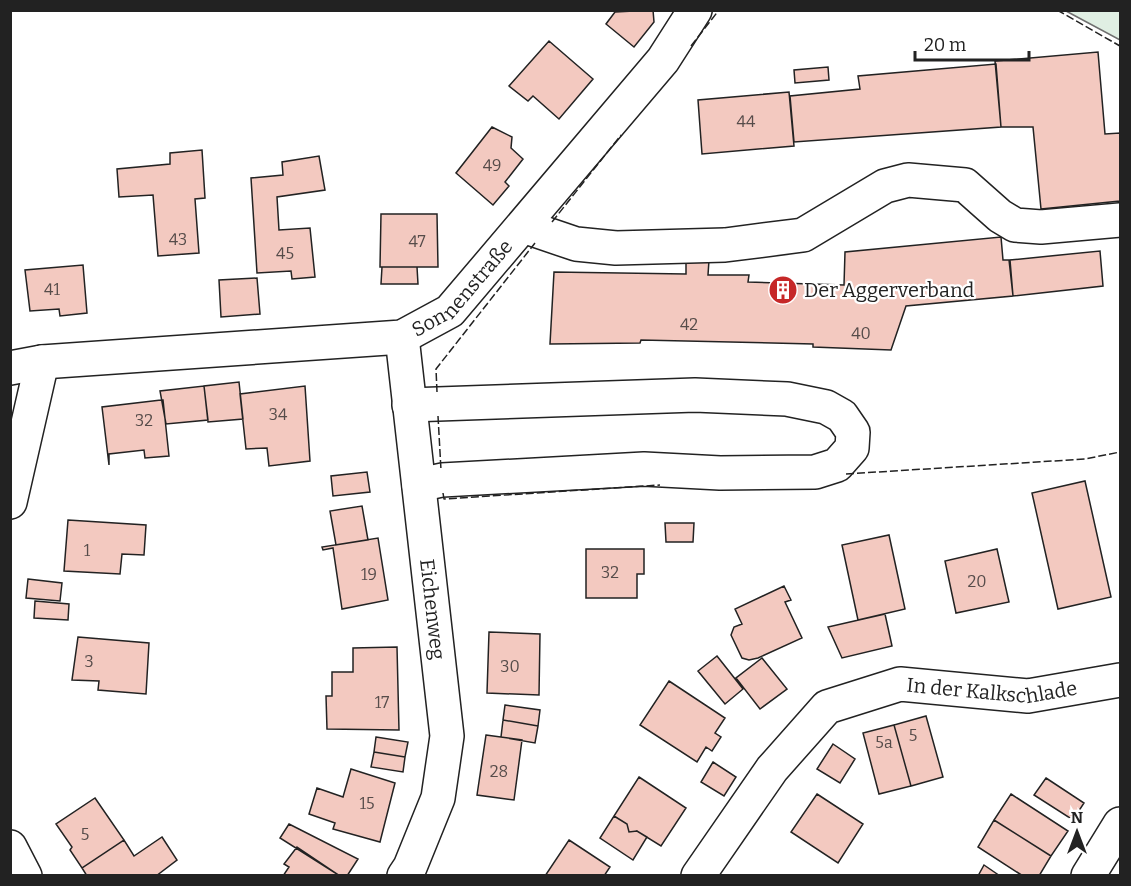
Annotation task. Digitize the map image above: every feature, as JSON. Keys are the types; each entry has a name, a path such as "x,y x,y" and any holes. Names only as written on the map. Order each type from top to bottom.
{"street":[{"name":"Sonnenstraße","path":"10,368 42,362 402,337 450,311 663,60 695,10"},
{"path":"523,226 576,244 616,248 725,245 803,235 885,186 909,180 965,184 1000,216 1015,225 1041,227 1120,220"},
{"name":"Eichenweg","path":"402,337 447,736 438,798 410,867 404,876"},
{"path":"10,502 42,362"},
{"path":"409,405 744,395 787,399 826,407 842,416 853,432 852,448 837,465 815,472 697,473 644,469 442,480 418,485"},
{"name":"In der Kalkschlade","path":"698,876 772,769 827,708 900,684 1028,696 1120,680"},
{"path":"1088,876 1120,824"},
{"path":"10,847 25,876"}],"green space":[{"path":"1066,11 1120,11 1120,40"}],"building":[{"path":"653,10 654,22 634,47 606,24 615,12"},
{"path":"549,41 593,79 559,119 533,96 528,101 509,86"},
{"path":"1098,52 1105,134 1120,133 1120,201 1041,209 1033,127 1001,127 995,61"},
{"path":"996,64 1001,127 794,142 790,96 860,89 858,76"},
{"path":"828,67 829,80 795,83 794,70"},
{"path":"789,92 794,146 702,154 698,100"},
{"path":"492,127 512,137 511,148 523,159 505,182 509,186 493,205 456,173"},
{"path":"202,150 205,198 195,199 199,253 158,256 153,195 119,197 117,169 170,164 170,153"},
{"path":"319,156 325,190 277,197 279,230 310,228 315,277 292,279 291,271 257,273 251,178 283,175 282,162"},
{"path":"381,214 437,214 438,267 380,267"},
{"name":"Der Aggerverband","path":"1001,237 1003,260 1009,260 1013,296 906,306 891,350 813,347 813,344 641,340 640,343 550,344 554,272 686,274 686,260 709,260 708,275 749,275 748,282 844,285 845,252"},
{"path":"1100,251 1103,286 1013,296 1010,260"},
{"path":"83,265 87,313 60,316 59,309 30,311 25,270"},
{"path":"382,267 417,267 418,284 381,284"},
{"path":"257,278 260,314 221,317 219,280"},
{"path":"239,382 243,419 208,422 204,386"},
{"path":"204,386 208,420 166,424 160,391"},
{"path":"305,386 310,461 269,466 267,448 246,449 240,394"},
{"path":"163,400 169,456 145,458 144,450 109,454 109,465 102,407"},
{"path":"367,472 370,492 333,496 331,476"},
{"path":"1085,481 1111,597 1058,609 1032,493"},
{"path":"362,506 368,540 336,545 330,511"},
{"path":"68,520 146,525 144,555 122,554 120,574 64,571"},
{"path":"665,523 694,523 693,542 666,542"},
{"path":"889,535 905,609 858,620 842,545"},
{"path":"378,538 388,600 342,609 333,548 323,550 322,547"},
{"path":"586,549 644,549 644,574 637,574 637,598 586,598"},
{"path":"997,549 1009,602 956,613 945,561"},
{"path":"28,579 62,583 60,601 26,598"},
{"path":"784,586 791,600 785,602 802,638 758,658 749,660 742,658 731,635 734,627 742,624 735,609"},
{"path":"35,601 69,604 68,620 34,618"},
{"path":"885,614 892,646 842,658 828,627"},
{"path":"489,632 540,634 539,695 487,693"},
{"path":"78,637 149,643 146,694 98,690 99,681 72,680"},
{"path":"397,647 399,730 327,729 326,696 332,696 332,672 353,672 353,648"},
{"path":"717,656 743,689 725,704 698,671"},
{"path":"762,658 787,689 760,709 736,678"},
{"path":"669,681 725,718 715,733 721,737 712,751 706,747 697,762 640,725"},
{"path":"505,705 540,710 538,726 503,720"},
{"path":"926,716 943,777 911,786 894,725"},
{"path":"503,720 538,726 535,743 501,737"},
{"path":"894,725 911,786 879,794 863,733"},
{"path":"486,735 522,740 514,800 477,795"},
{"path":"376,737 408,742 405,757 374,752"},
{"path":"833,744 855,759 840,783 817,769"},
{"path":"374,752 405,757 403,772 371,767"},
{"path":"713,762 736,777 724,796 701,782"},
{"path":"351,769 395,783 380,842 333,829 335,823 309,814 317,788 343,797"},
{"path":"639,777 686,808 661,846 637,831 629,832 627,824 614,816"},
{"path":"1046,778 1084,803 1073,820 1034,795"},
{"path":"817,794 863,824 838,863 791,832"},
{"path":"1011,794 1068,831 1051,856 994,820"},
{"path":"95,798 124,840 82,868 70,850 72,847 56,824"},
{"path":"614,816 627,824 629,832 637,831 647,837 633,860 600,838"},
{"path":"994,820 1051,856 1039,876 1023,876 978,847"},
{"path":"289,824 358,859 347,876 340,876 280,838"},
{"path":"162,837 177,860 156,876 87,876 82,868 124,840 134,856"},
{"path":"569,840 610,867 604,876 545,876"},
{"path":"297,847 340,876 283,876 289,867 284,864"},
{"path":"984,865 1000,876 978,876"}],"fence":[{"path":"691,46 719,10"},
{"path":"1057,10 1120,46"},
{"path":"552,222 621,135"},
{"path":"437,392 436,369 535,243"},
{"path":"438,416 441,470"},
{"path":"846,474 1085,459 1120,452"},
{"path":"443,493 444,499 660,485"}],"place":[{"name":"Der Aggerverband","path":"783,290"}]}
